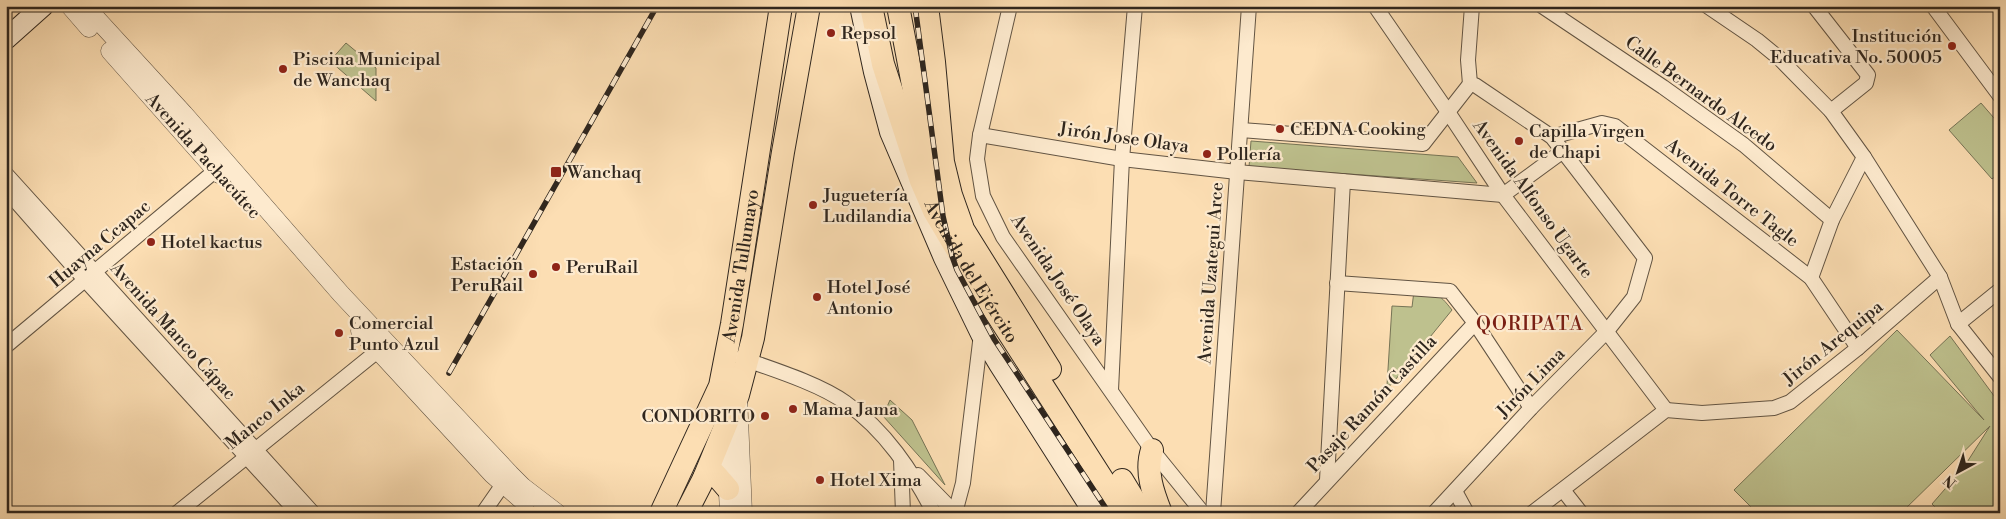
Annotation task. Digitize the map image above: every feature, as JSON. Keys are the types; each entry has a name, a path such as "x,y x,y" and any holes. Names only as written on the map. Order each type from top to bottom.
{"highway":[{"path":"926,6 942,162 950,195 961,226"},
{"path":"933,62 935,40 942,6"}],"main road":[{"path":"6,39 43,6"},
{"name":"Avenida Tullumayo","path":"686,513 704,478 725,428 729,391 737,357 781,6"},
{"name":"Avenida Tullumayo","path":"737,357 754,338 782,152 809,6"},
{"name":"Avenida del Ejército","path":"860,6 874,72 890,132 925,217 981,334 1094,513"},
{"name":"Avenida del Ejército","path":"871,6 883,64 921,181 934,211 975,280 1124,513"},
{"name":"Avenida del Ejército","path":"898,6 927,150 942,190 961,226 1142,513"},
{"path":"874,72 899,111"},
{"name":"Avenida Tullumayo","path":"661,513 729,391"},
{"path":"1152,450 1149,471 1154,495 1161,513"},
{"path":"704,478 715,474 728,489"}],"street":[{"name":"Avenida Pachacútec","path":"70,6 221,166"},
{"name":"Avenida Pachacútec","path":"85,6 221,166 382,346 537,513"},
{"name":"Avenida José Olaya","path":"1010,6 980,136 977,160 982,196 1003,236 1152,450 1204,513"},
{"path":"1111,390 1122,159 1135,6"},
{"name":"Avenida Uzategui Arce","path":"1213,513 1249,6"},
{"name":"Avenida Alfonso Ugarte","path":"1375,6 1503,195 1666,410"},
{"path":"1241,130 1425,143 1470,84 1468,60 1472,6"},
{"name":"Calle Bernardo Alcedo","path":"1542,6 1664,87 1744,145 1832,220"},
{"path":"1707,6 1757,40 1779,58 1831,112 1864,157 1940,277 1958,324 2000,377"},
{"path":"1814,6 1868,75 1866,83 1831,112"},
{"path":"1933,6 2000,96"},
{"name":"Jirón Lima","path":"1434,513 1531,408 1607,331 1634,297 1645,258 1552,137 1480,87 1470,84"},
{"name":"Avenida Torre Tagle","path":"1552,137 1602,123 1615,126 1811,278 1858,348"},
{"name":"Jirón Jose Olaya","path":"980,136 1122,159 1237,172 1503,195"},
{"path":"1503,195 1563,152"},
{"path":"1811,278 1832,220 1864,157"},
{"name":"Huayna Ccapac","path":"6,346 221,166"},
{"name":"Avenida Manco Cápac","path":"6,174 90,277"},
{"path":"1327,480 1343,182"},
{"name":"Avenida Manco Cápac","path":"6,190 90,277 250,452 313,513"},
{"name":"Jirón Arequipa","path":"1666,410 1702,413 1782,406 1790,402 1858,348 1940,277"},
{"path":"1337,283 1450,291 1475,322 1531,408"},
{"path":"1958,324 2000,290"},
{"name":"Pasaje Ramón Castilla","path":"1298,513 1475,322"},
{"path":"955,513 963,483 981,334"},
{"name":"Manco Inka","path":"177,513 382,346"},
{"path":"737,357 768,367 844,402 869,420 901,459 955,513"},
{"path":"729,391 743,513"},
{"path":"1532,513 1666,410"},
{"path":"725,428 729,513"},
{"name":"Avenida Manco Cápac","path":"250,452 298,513"},
{"path":"901,459 903,513"},
{"path":"901,459 934,513"},
{"name":"Avenida Pachacútec","path":"506,479 557,513"},
{"path":"483,513 506,479"},
{"path":"1563,490 1581,513"},
{"path":"1455,491 1467,513"}],"green space":[{"path":"346,43 376,68 376,101 330,61"},
{"path":"1981,103 2000,125 2000,173 1992,179 1949,130"},
{"path":"1251,141 1458,157 1477,183 1249,167"},
{"path":"1414,291 1436,294 1452,310 1391,385 1387,385 1392,306 1412,307"},
{"path":"1897,330 1984,420 1930,355 1950,336 2000,404 2000,513 1941,513 1932,504 1964,467 1990,426 1901,513 1757,513 1734,490"},
{"path":"890,400 912,420 945,485 883,416"}],"railway":[{"path":"449,373 657,6"},
{"path":"915,6 943,216 957,270 994,339 1109,513"}],"place":[{"name":"Repsol","path":"831,33"},
{"name":"Institución Educativa No. 50005","path":"1952,46"},
{"name":"Piscina Municipal de Wanchaq","path":"283,69"},
{"name":"CEDNA Cooking","path":"1280,129"},
{"name":"Capilla Virgen de Chapi","path":"1519,141"},
{"name":"Pollería","path":"1207,154"},
{"name":"Wanchaq","path":"556,172"},
{"name":"Juguetería Ludilandia","path":"813,205"},
{"name":"Hotel kactus","path":"151,242"},
{"name":"PeruRail","path":"556,267"},
{"name":"Estación PeruRail","path":"533,274"},
{"name":"Hotel José Antonio","path":"817,297"},
{"name":"Comercial Punto Azul","path":"339,333"},
{"name":"Mama Jama","path":"793,409"},
{"name":"CONDORITO","path":"765,416"},
{"name":"Hotel Xima","path":"820,480"}],"district":[{"name":"QORIPATA","path":"1530,324"}]}
